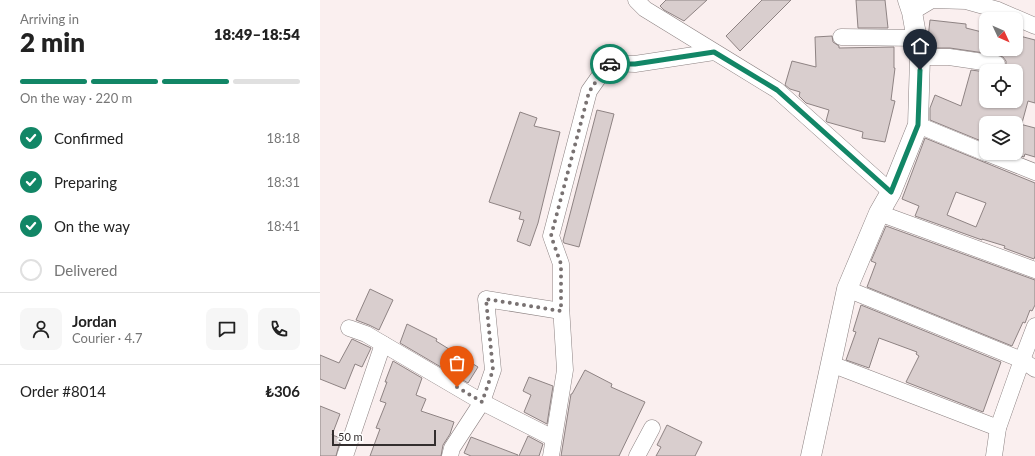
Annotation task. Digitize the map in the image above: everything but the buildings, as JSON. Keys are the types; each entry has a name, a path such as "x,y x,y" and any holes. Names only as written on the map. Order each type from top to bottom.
{"street":[{"path":"811,456 848,289 879,213 891,192 918,125 919,48 910,6 932,0 983,2 1035,26"},
{"path":"645,3 714,52 777,90 891,192"},
{"path":"841,37 919,48 949,57 997,64"},
{"path":"551,456 565,370 561,311 561,264 551,236 589,92 601,74 611,63 635,64 714,52"},
{"path":"918,125 979,150"},
{"path":"1005,160 1035,172"},
{"path":"879,213 1035,270"},
{"path":"848,289 1022,360 1035,369"},
{"path":"450,456 452,448 482,402 493,370 486,299 561,311"},
{"path":"994,456 998,428 1035,326"},
{"path":"349,328 366,334 482,402 553,438"},
{"path":"345,456 383,344"},
{"path":"831,364 998,428"},
{"path":"637,456 652,428"}],"way so far":[{"path":"457,387 482,402 493,370 486,299 561,311 561,264 551,236 589,92 610,64"}],"route":[{"path":"610,64 635,64 714,52 777,90 891,192 918,125 920,70"}]}
